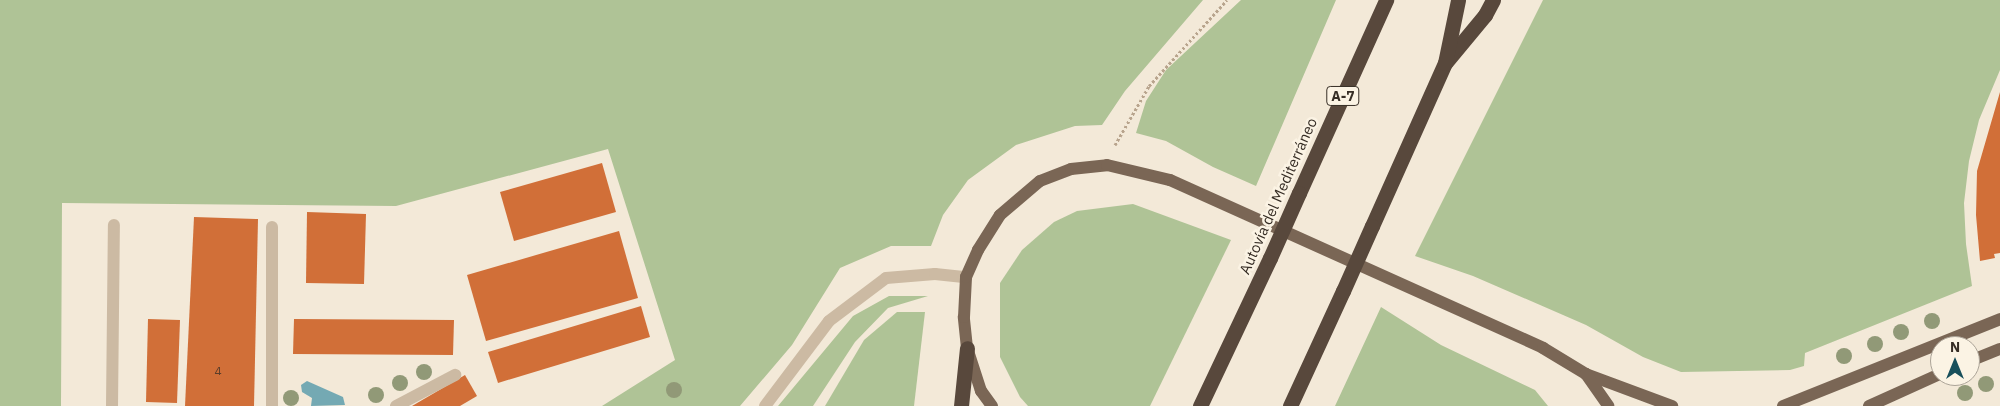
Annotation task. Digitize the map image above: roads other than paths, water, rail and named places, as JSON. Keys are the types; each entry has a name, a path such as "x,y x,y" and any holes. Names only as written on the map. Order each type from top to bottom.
{"highway":[{"name":"Autovía del Mediterráneo","path":"1200,406 1270,258 1386,0"},
{"path":"1290,406 1445,63 1458,0"},
{"path":"1445,63 1485,15 1493,0"},
{"path":"961,406 967,348"}],"main road":[{"path":"992,406 981,391 967,348 966,277 1000,215 1040,181 1071,169 1107,165 1170,180 1543,348 1586,374 1672,406"},
{"path":"1783,406 2000,319"},
{"path":"1980,357 2000,349"},
{"path":"1586,374 1608,406"},
{"path":"1869,406 1930,379"}],"street":[{"path":"112,406 114,226"},
{"path":"272,228 272,406"},
{"path":"765,406 829,321 886,278 935,274 966,277"},
{"path":"396,406 455,374"}],"water":[{"path":"307,381 343,397 345,405 311,406 312,398 302,392 301,385"}]}
